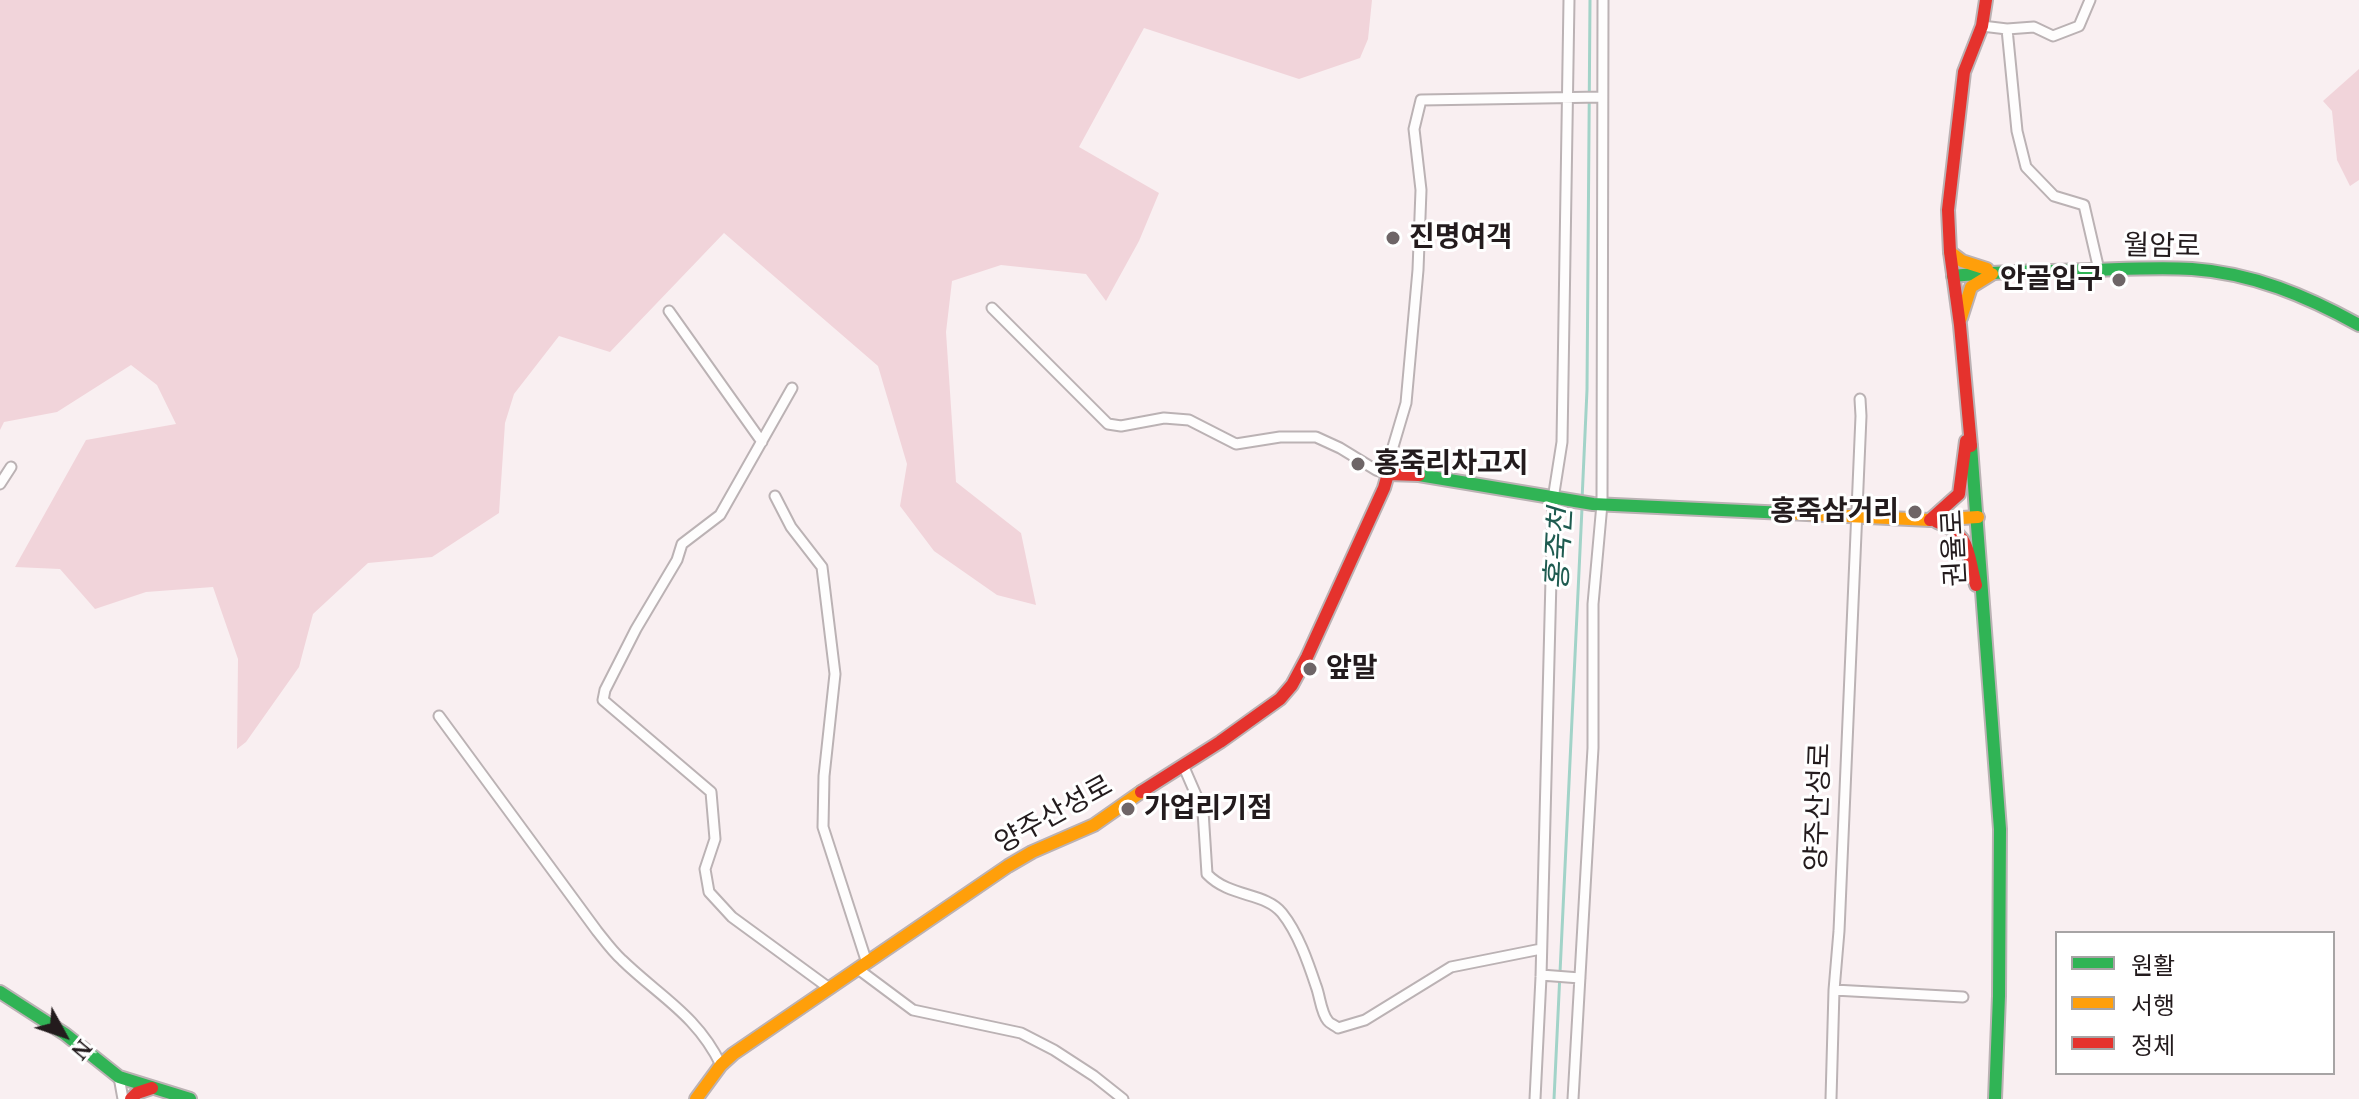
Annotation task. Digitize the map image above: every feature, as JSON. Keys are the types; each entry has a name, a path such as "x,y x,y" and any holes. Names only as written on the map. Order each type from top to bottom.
{"street":[{"path":"1535,1099 1553,499 1562,442 1569,0"},
{"path":"1573,1099 1593,748 1603,0"},
{"name":"권율로","path":"1986,0 1982,26 1964,72 1948,210 1978,517 2000,829 1995,1099"},
{"path":"1982,26 2007,29 2034,27 2053,36 2079,26 2090,0"},
{"path":"2007,29 2017,131 2026,167 2054,196 2084,205 2099,270"},
{"path":"1566,98 1602,97"},
{"name":"양주산성로","path":"696,1099 733,1054 829,988 1008,866 1094,825 1280,699 1292,685 1325,619 1384,488 1406,403 1418,270 1421,190 1414,129 1421,100 1566,98"},
{"path":"1950,252 1956,259 1968,264 1998,270"},
{"name":"월암로","path":"1953,276 1998,270 2196,269 2244,278 2302,295 2359,325"},
{"path":"1960,325 1971,287 1998,270"},
{"path":"992,308 1108,424 1121,426 1164,418 1189,420 1236,444 1280,437 1316,437 1388,474 1411,474 1597,504 1930,520 1978,517"},
{"path":"669,311 762,442"},
{"path":"792,388 720,515 682,544 677,560 636,629 605,690 603,700 711,792 715,839 705,869 709,892 732,917 829,988"},
{"name":"양주산성로","path":"1831,1099 1860,399"},
{"path":"1930,520 1959,494 1969,422"},
{"path":"0,484 11,467"},
{"path":"775,496 791,527 822,567 835,674 824,776 823,827 863,966 913,1010 1021,1033 1054,1050 1123,1099"},
{"path":"1930,520 1952,526 1968,541 1974,581 1982,599"},
{"path":"439,716 597,931 620,959 675,1003 712,1045 721,1065"},
{"path":"1183,765 1203,811 1207,874 1226,889 1266,901 1281,911 1316,985 1327,1021 1338,1028 1365,1020 1451,967 1541,949"},
{"path":"1541,975 1580,978"},
{"path":"1834,990 1963,997"},
{"path":"0,992 65,1034 119,1077 190,1099"},
{"path":"119,1077 123,1099"},
{"path":"131,1099 137,1093 152,1088"}],"shaded area":[{"path":"0,0 1372,0 1368,39 1360,58 1299,79 1144,28 1079,147 1159,193 1139,241 1106,301 1086,274 1001,265 952,281 946,332 956,482 1021,533 1036,605 997,595 934,551 900,506 907,464 878,366 724,233 610,352 559,336 514,394 505,423 499,513 432,557 368,563 313,614 299,667 246,742 237,749 238,659 213,587 146,592 95,609 60,569 15,567 86,440 176,424 157,385 131,365 57,412 4,422 0,430"},
{"path":"2359,69 2359,180 2350,186 2337,160 2332,111 2323,101"}],"waterway":[{"name":"홍죽천","path":"1582,500 1587,390 1590,0"},
{"name":"홍죽천","path":"1554,1099 1582,508"}],"traffic: fast":[{"path":"1953,276 2143,268 2214,271 2278,288 2359,325"},
{"path":"1971,446 2000,829 1995,1099"},
{"path":"1419,475 1593,504 1786,513"},
{"path":"0,992 65,1034 119,1077 190,1099"}],"traffic: slow":[{"path":"1950,252 1962,261 1987,269"},
{"path":"1961,318 1971,287 1992,274"},
{"path":"1786,513 1930,520 1978,517"},
{"path":"696,1099 733,1054 1008,866 1094,825 1141,792"}],"traffic: jam":[{"path":"1971,446 1948,210 1964,72 1982,26 1986,0"},
{"path":"1930,520 1959,494 1966,441"},
{"path":"1141,792 1280,699 1292,685 1307,657 1388,474 1419,475"},
{"path":"1937,522 1962,539 1976,585"},
{"path":"131,1099 137,1093 152,1088"}],"place":[{"name":"진명여객","path":"1393,238"},
{"name":"안골입구","path":"2119,280"},
{"name":"홍죽리차고지","path":"1358,464"},
{"name":"홍죽삼거리","path":"1915,512"},
{"name":"앞말","path":"1310,669"},
{"name":"가업리기점","path":"1128,809"}]}
